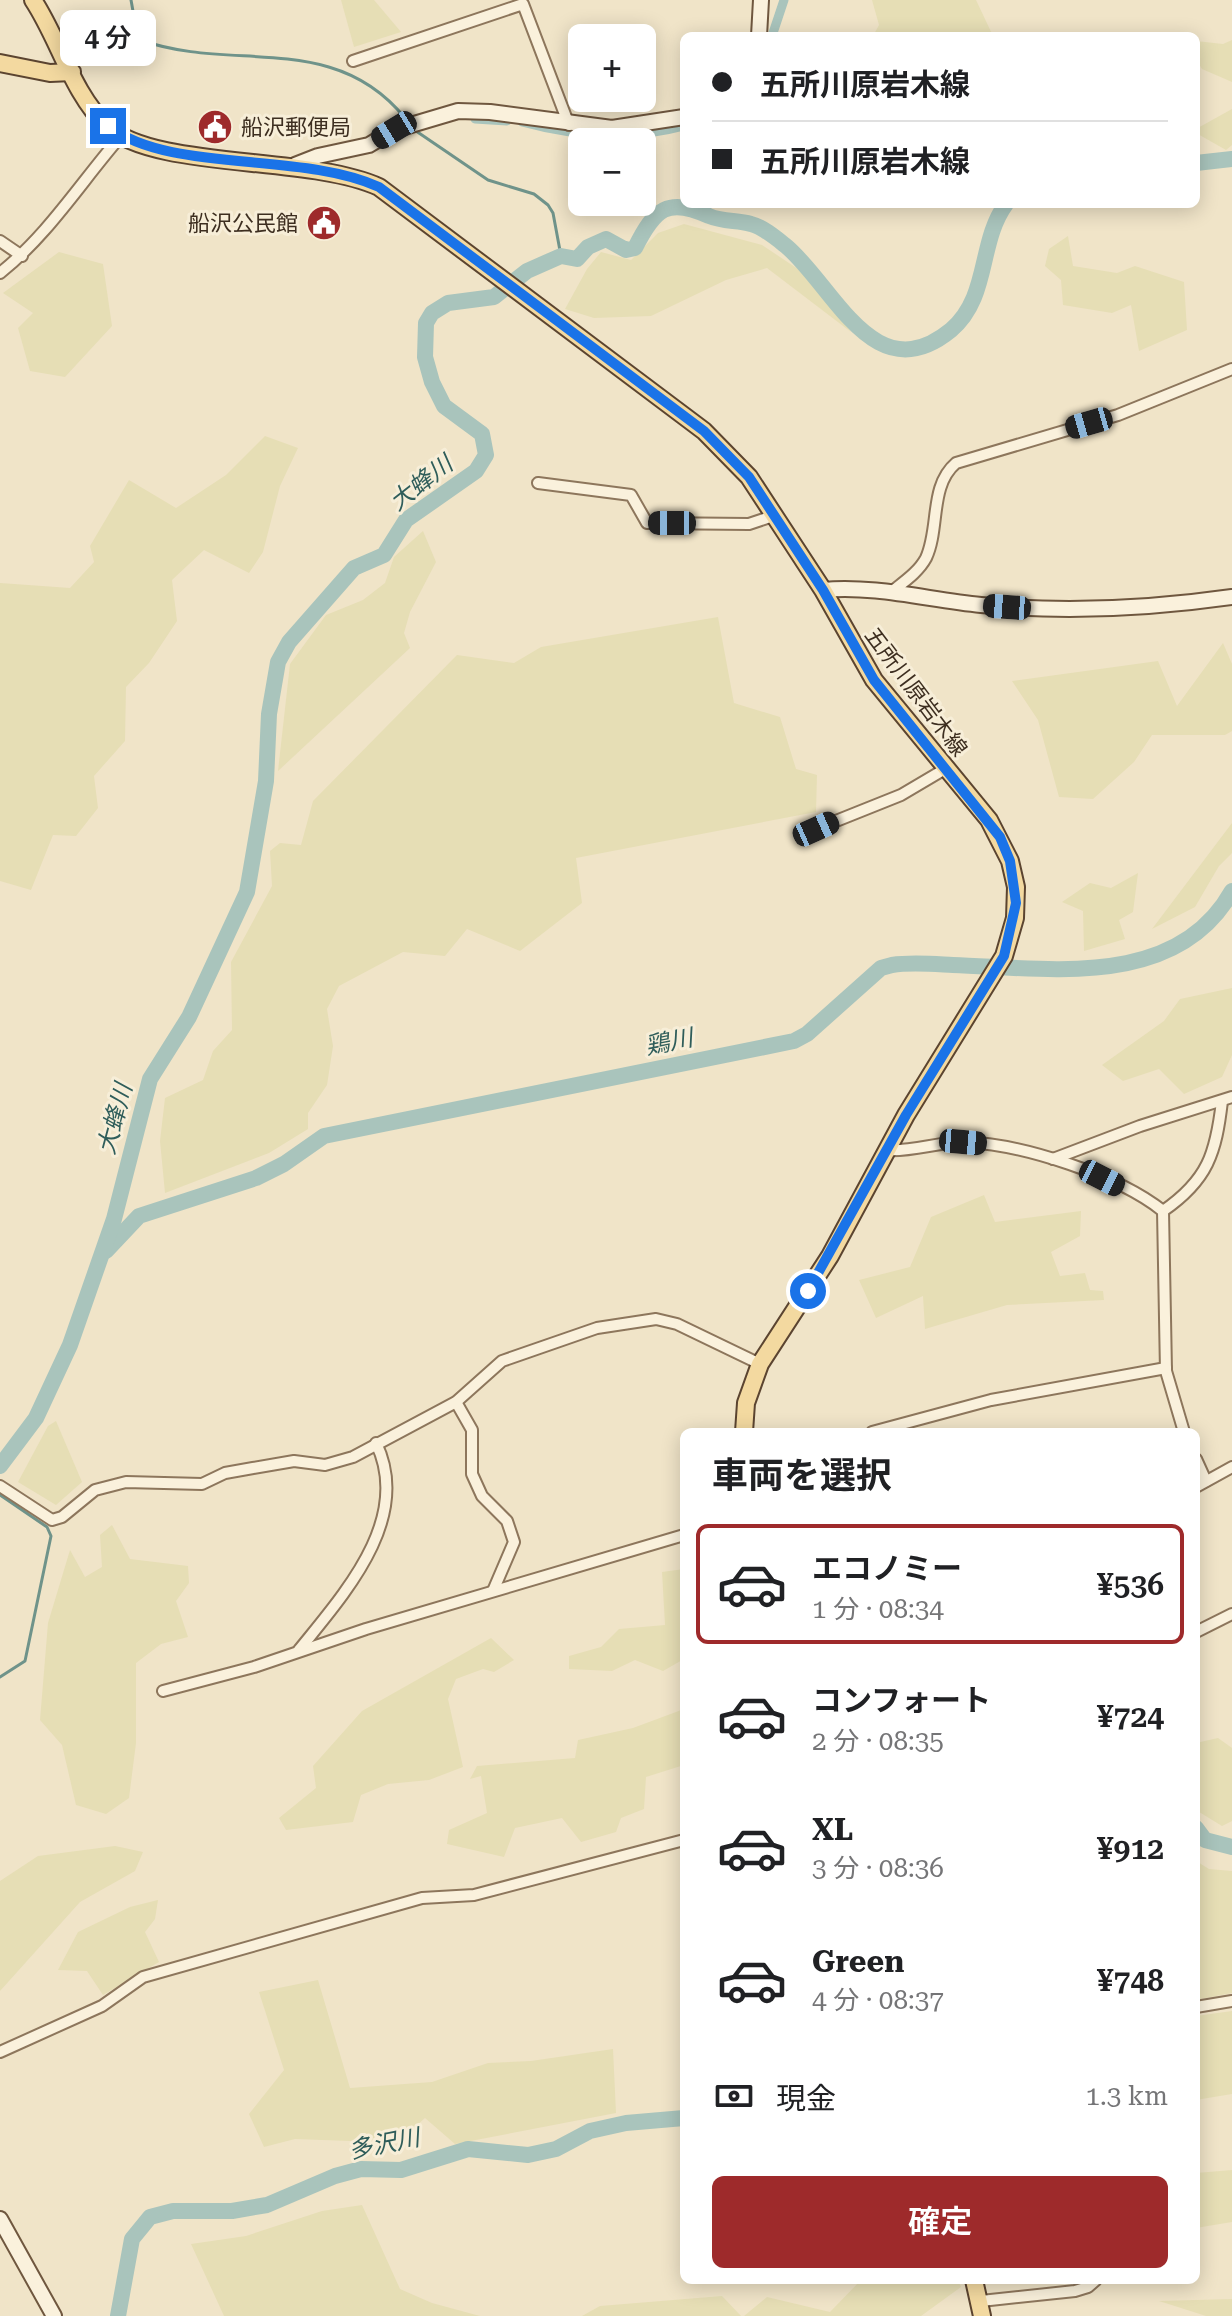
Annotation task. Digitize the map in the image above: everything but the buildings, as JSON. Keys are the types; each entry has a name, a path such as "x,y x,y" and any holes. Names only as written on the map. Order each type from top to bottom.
{"main road":[{"path":"33,0 51,27 96,114 121,136"},
{"path":"0,63 50,73 72,72"},
{"name":"五所川原岩木線","path":"121,136 200,156 337,172 379,187 704,431 730,454 823,590 874,680 989,820 1010,861 1016,887 1015,918 1004,956 887,1150 840,1239 760,1364 746,1403 744,1428"},
{"path":"975,2284 981,2309"}],"street":[{"path":"759,32 761,0"},
{"path":"353,61 523,4 569,125"},
{"path":"295,165 318,156 369,145 394,130 458,111 490,112 569,125 612,128 680,118"},
{"path":"0,273 22,256 121,136"},
{"path":"0,241 22,256"},
{"path":"890,593 918,570 925,558 944,477 956,463 1118,415 1232,369"},
{"path":"538,483 631,495 647,523 749,524 773,516"},
{"path":"823,590 890,593 1058,611 1159,607 1232,597"},
{"path":"816,829 901,795 945,769"},
{"path":"1053,1159 1140,1126 1227,1099"},
{"path":"1163,1211 1198,1181 1210,1164 1227,1099"},
{"path":"887,1150 906,1152 963,1142 1014,1147 1102,1178 1163,1211"},
{"path":"1163,1211 1166,1368 1183,1428"},
{"path":"1,1487 52,1520 62,1517 95,1490 126,1482 202,1484 225,1473 294,1461 325,1465 353,1457 456,1402 502,1361 597,1328 630,1321 656,1319 677,1324 760,1364"},
{"path":"887,1428 991,1400 1166,1368"},
{"path":"456,1402 472,1430 472,1474 482,1496 507,1521 514,1542 493,1591"},
{"path":"298,1652 362,1571 390,1488 376,1443"},
{"path":"1201,1484 1232,1467"},
{"path":"163,1691 680,1536"},
{"path":"1200,1630 1232,1614"},
{"path":"0,2052 102,2006 143,1977 422,1898 474,1895 680,1841"},
{"path":"1200,2006 1232,2001"},
{"path":"0,2219 54,2316"},
{"path":"981,2309 1075,2291 1091,2284"}],"shaded area":[{"path":"341,0 374,0 401,32 354,47"},
{"path":"872,0 976,0 991,32 875,32 879,25"},
{"path":"1232,40 1232,82 1200,66 1200,41 1223,44"},
{"path":"1232,109 1232,145 1226,150 1200,135 1200,127"},
{"path":"684,224 762,245 801,271 851,332 767,268 726,280 651,316 594,318 565,309 587,269 601,252 631,260 658,233"},
{"path":"1068,236 1073,266 1117,273 1135,266 1184,282 1187,330 1139,351 1131,305 1112,313 1063,305 1061,280 1045,266 1049,249"},
{"path":"59,252 103,264 112,326 65,377 30,371 18,328 33,313 3,293"},
{"path":"265,436 298,448 280,486 263,552 249,573 204,550 172,580 177,621 149,663 126,687 125,741 94,776 98,808 76,836 53,835 31,890 0,881 0,583 70,588 94,562 90,546 129,480 176,508 226,475"},
{"path":"423,531 436,562 410,612 404,633 410,648 278,771 290,664 326,615 363,600 385,583 394,557"},
{"path":"718,617 734,703 780,717 796,769 817,775 816,812 576,858 582,903 520,951 467,929 445,956 403,952 339,986 327,1009 333,1046 327,1085 308,1113 308,1129 269,1153 165,1193 160,1141 165,1098 203,1080 213,1051 232,1030 231,962 272,886 270,851 280,843 301,845 313,801 457,655 514,663 541,647"},
{"path":"1223,643 1232,664 1232,731 1225,735 1152,735 1134,762 1093,799 1059,797 1038,720 1012,681 1158,661 1177,706"},
{"path":"1232,823 1232,853 1219,866 1195,907 1152,929"},
{"path":"1138,873 1133,912 1119,920 1125,939 1084,951 1083,911 1062,902 1090,883 1111,888"},
{"path":"1232,988 1232,1055 1222,1077 1184,1094 1159,1069 1123,1081 1102,1065 1164,1021 1180,999"},
{"path":"984,1195 995,1222 1081,1211 1080,1236 1051,1252 1060,1276 1085,1273 1090,1290 1103,1291 1104,1300 1007,1305 925,1329 923,1296 876,1318 859,1280 910,1267 931,1217"},
{"path":"56,1421 82,1482 56,1505 18,1482 48,1426"},
{"path":"112,1525 130,1559 188,1566 189,1583 176,1601 188,1637 161,1644 136,1663 136,1743 129,1798 106,1814 76,1805 62,1745 40,1720 48,1623 70,1550 85,1577 102,1567 100,1535"},
{"path":"680,1570 680,1661 663,1671 635,1660 612,1671 569,1669 569,1656 601,1647 619,1629 665,1625 662,1572"},
{"path":"491,1638 514,1660 494,1672 483,1669 456,1679 448,1699 463,1767 429,1780 388,1784 361,1795 353,1822 286,1830 279,1818 316,1788 313,1766 362,1711"},
{"path":"680,1710 680,1766 646,1777 644,1809 621,1818 616,1832 581,1842 562,1818 515,1828 504,1857 447,1844 449,1830 487,1813 481,1776 470,1779 477,1766 575,1758 578,1740 633,1728"},
{"path":"1218,1738 1232,1748 1232,1821 1222,1826 1200,1812 1200,1742"},
{"path":"115,1846 143,1852 135,1871 80,1902 0,1991 0,1881 38,1856"},
{"path":"1200,1863 1209,1869 1232,1871 1232,1993 1200,1999"},
{"path":"158,1900 155,1919 145,1932 159,1962 103,1995 87,1971 58,1970 78,1932 130,1907"},
{"path":"318,1980 350,2088 432,2082 488,2063 531,2061 613,2049 616,2113 455,2144 425,2118 407,2134 350,2141 295,2139 264,2147 249,2114 284,2070 259,1992"},
{"path":"1232,2011 1232,2094 1200,2099 1200,2015"},
{"path":"1232,2170 1232,2222 1200,2227 1200,2173"},
{"path":"362,2205 400,2289 432,2303 480,2316 224,2316 191,2244 246,2236 322,2211"},
{"path":"857,2284 960,2284 961,2287 921,2316 744,2316 767,2297 830,2312"},
{"path":"722,2296 741,2316 582,2316 600,2306"},
{"path":"1232,2299 1232,2316 1206,2316 1159,2301"}],"waterway":[{"path":"131,0 138,39 173,49 209,54 313,63 346,73 377,90 405,118"},
{"path":"773,32 784,0"},
{"path":"475,119 507,121"},
{"path":"522,122 562,131 603,135 643,134 680,127"},
{"path":"416,131 488,180 534,194 548,205 553,213 561,256"},
{"name":"大蜂川","path":"1200,163 1232,159"},
{"name":"大蜂川","path":"0,1466 36,1418 70,1345 114,1219 150,1079 189,1017 247,892 266,781 269,714 278,662 289,642 354,568 384,555 406,520 476,471 486,455 482,434 444,406 432,382 425,357 426,323 432,313 448,303 494,297 527,271 561,256 577,259 588,247 606,239 626,250 635,248 656,215 680,207"},
{"name":"大蜂川","path":"687,208 765,230 804,264 858,327 878,342 899,349 924,346 951,330 963,317 978,286 991,235 1004,208"},
{"name":"鶏川","path":"106,1251 139,1216 256,1178 284,1164 324,1136 794,1041 807,1034 881,968 892,965 1069,969 1145,959 1179,945 1208,923 1232,891"},
{"name":"大蜂川","path":"0,1470 7,1461"},
{"path":"0,1495 47,1527 51,1536 25,1661 0,1677"},
{"name":"多沢川","path":"1200,1833 1205,1840 1232,1847"},
{"name":"多沢川","path":"118,2316 132,2239 150,2217 173,2211 232,2211 267,2205 335,2176 361,2169 401,2170 468,2149 528,2155 556,2149 590,2131 626,2123 680,2118"}],"place":[{"name":"船沢郵便局","path":"215,127"},
{"name":"船沢公民館","path":"324,223"}],"route":[{"path":"108,126 121,136 139,143 200,156 337,172 379,187 704,431 730,454 749,477 823,590 858,657 874,680 1000,837 1016,887 1015,918 1004,956 906,1115 855,1212 808,1291"}]}
